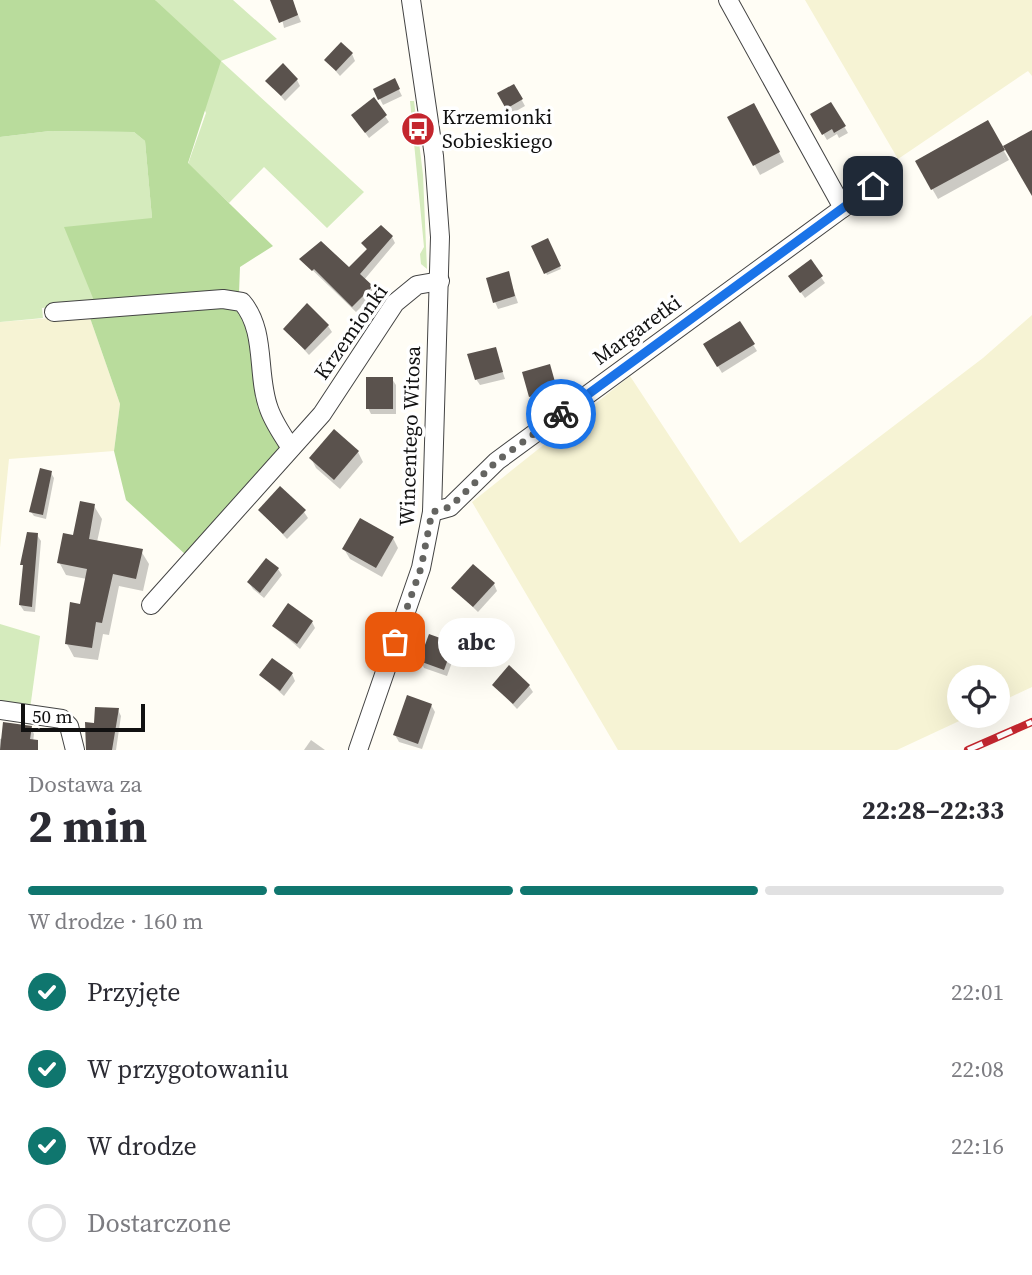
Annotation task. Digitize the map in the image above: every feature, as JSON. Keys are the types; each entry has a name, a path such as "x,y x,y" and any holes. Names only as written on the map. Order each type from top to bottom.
{"street":[{"path":"411,0 434,156 440,281"},
{"path":"728,0 843,208"},
{"name":"Margaretki","path":"432,512 450,507 497,461 873,186"},
{"name":"Krzemionki","path":"151,605 322,414 395,303 417,285 440,281"},
{"name":"Wincentego Witosa","path":"358,750 421,568 432,512 440,281"},
{"path":"54,312 223,299 243,302 255,326 268,408 291,448"},
{"path":"0,710 62,719 69,726 75,750"}],"shaded area":[{"path":"805,0 1032,0 1032,76 1028,71 898,159"},
{"path":"89,315 120,404 114,451 9,459 0,548 0,322"},
{"path":"1032,315 1032,687 1010,697 1010,665 947,665 947,727 897,750 618,750 472,502 630,376 740,543 983,358"}],"green space":[{"path":"0,0 155,0 221,61 188,163 273,246 240,267 239,293 95,303 64,227 152,218 145,141 134,132 50,131 0,137"},
{"path":"155,0 233,0 277,39 221,61 364,192 327,228 264,167 229,203 188,164 206,113"},
{"path":"410,101 414,101 423,175 427,269 421,264 420,254 424,247"},
{"path":"50,131 134,132 145,141 152,218 95,303 42,308 43,318 0,322 0,137"},
{"path":"233,306 251,341 261,409 280,448 185,554 126,500 114,451 120,404 89,315"},
{"path":"0,624 40,636 30,709 0,705"}],"building":[{"path":"270,0 293,0 298,15 279,23"},
{"path":"341,42 353,53 336,71 324,60"},
{"path":"283,63 298,79 281,96 265,81"},
{"path":"395,78 400,89 378,100 373,89"},
{"path":"514,84 523,99 506,109 497,93"},
{"path":"374,97 387,115 365,133 351,115"},
{"path":"831,102 846,126 834,133 832,129 822,135 810,114"},
{"path":"754,103 780,152 753,166 727,117"},
{"path":"988,120 1005,150 931,190 915,161"},
{"path":"1032,130 1032,196 1003,146"},
{"path":"381,225 393,236 360,274 373,286 352,307 314,269 312,271 299,259 321,241 349,267 367,249 361,243"},
{"path":"548,238 561,266 544,274 531,246"},
{"path":"811,259 823,276 800,293 788,276"},
{"path":"509,271 515,296 493,303 486,278"},
{"path":"307,303 329,325 305,350 283,329"},
{"path":"740,321 755,344 717,367 703,344"},
{"path":"496,347 503,372 475,380 467,354"},
{"path":"550,364 557,389 529,397 522,372"},
{"path":"366,377 393,377 393,409 366,409"},
{"path":"334,429 359,451 334,480 309,458"},
{"path":"40,468 52,471 43,515 29,512"},
{"path":"280,486 306,510 283,534 258,510"},
{"path":"80,501 95,504 89,539 143,549 136,579 113,574 102,623 96,622 92,648 65,644 70,602 80,604 87,569 57,563 63,533 73,535"},
{"path":"360,518 394,537 376,568 342,549"},
{"path":"27,532 38,533 32,607 19,605 23,565 20,565"},
{"path":"266,558 279,568 260,593 247,582"},
{"path":"473,564 495,583 473,607 451,588"},
{"path":"288,603 313,621 297,644 272,626"},
{"path":"429,634 454,643 444,670 419,661"},
{"path":"272,658 293,673 280,691 259,675"},
{"path":"509,665 530,685 513,704 492,685"},
{"path":"407,695 432,704 418,744 393,735"},
{"path":"95,707 119,708 112,750 86,750 85,722 94,723"},
{"path":"3,722 32,726 30,739 38,740 38,750 0,750"}],"railway":[{"path":"968,750 1032,722"}],"way so far":[{"path":"395,642 421,568 432,512 450,507 497,461 561,414"}],"place":[{"name":"Krzemionki Sobieskiego","path":"418,129"},
{"name":"abc","path":"395,642"}],"route":[{"path":"561,414 873,186"}]}
